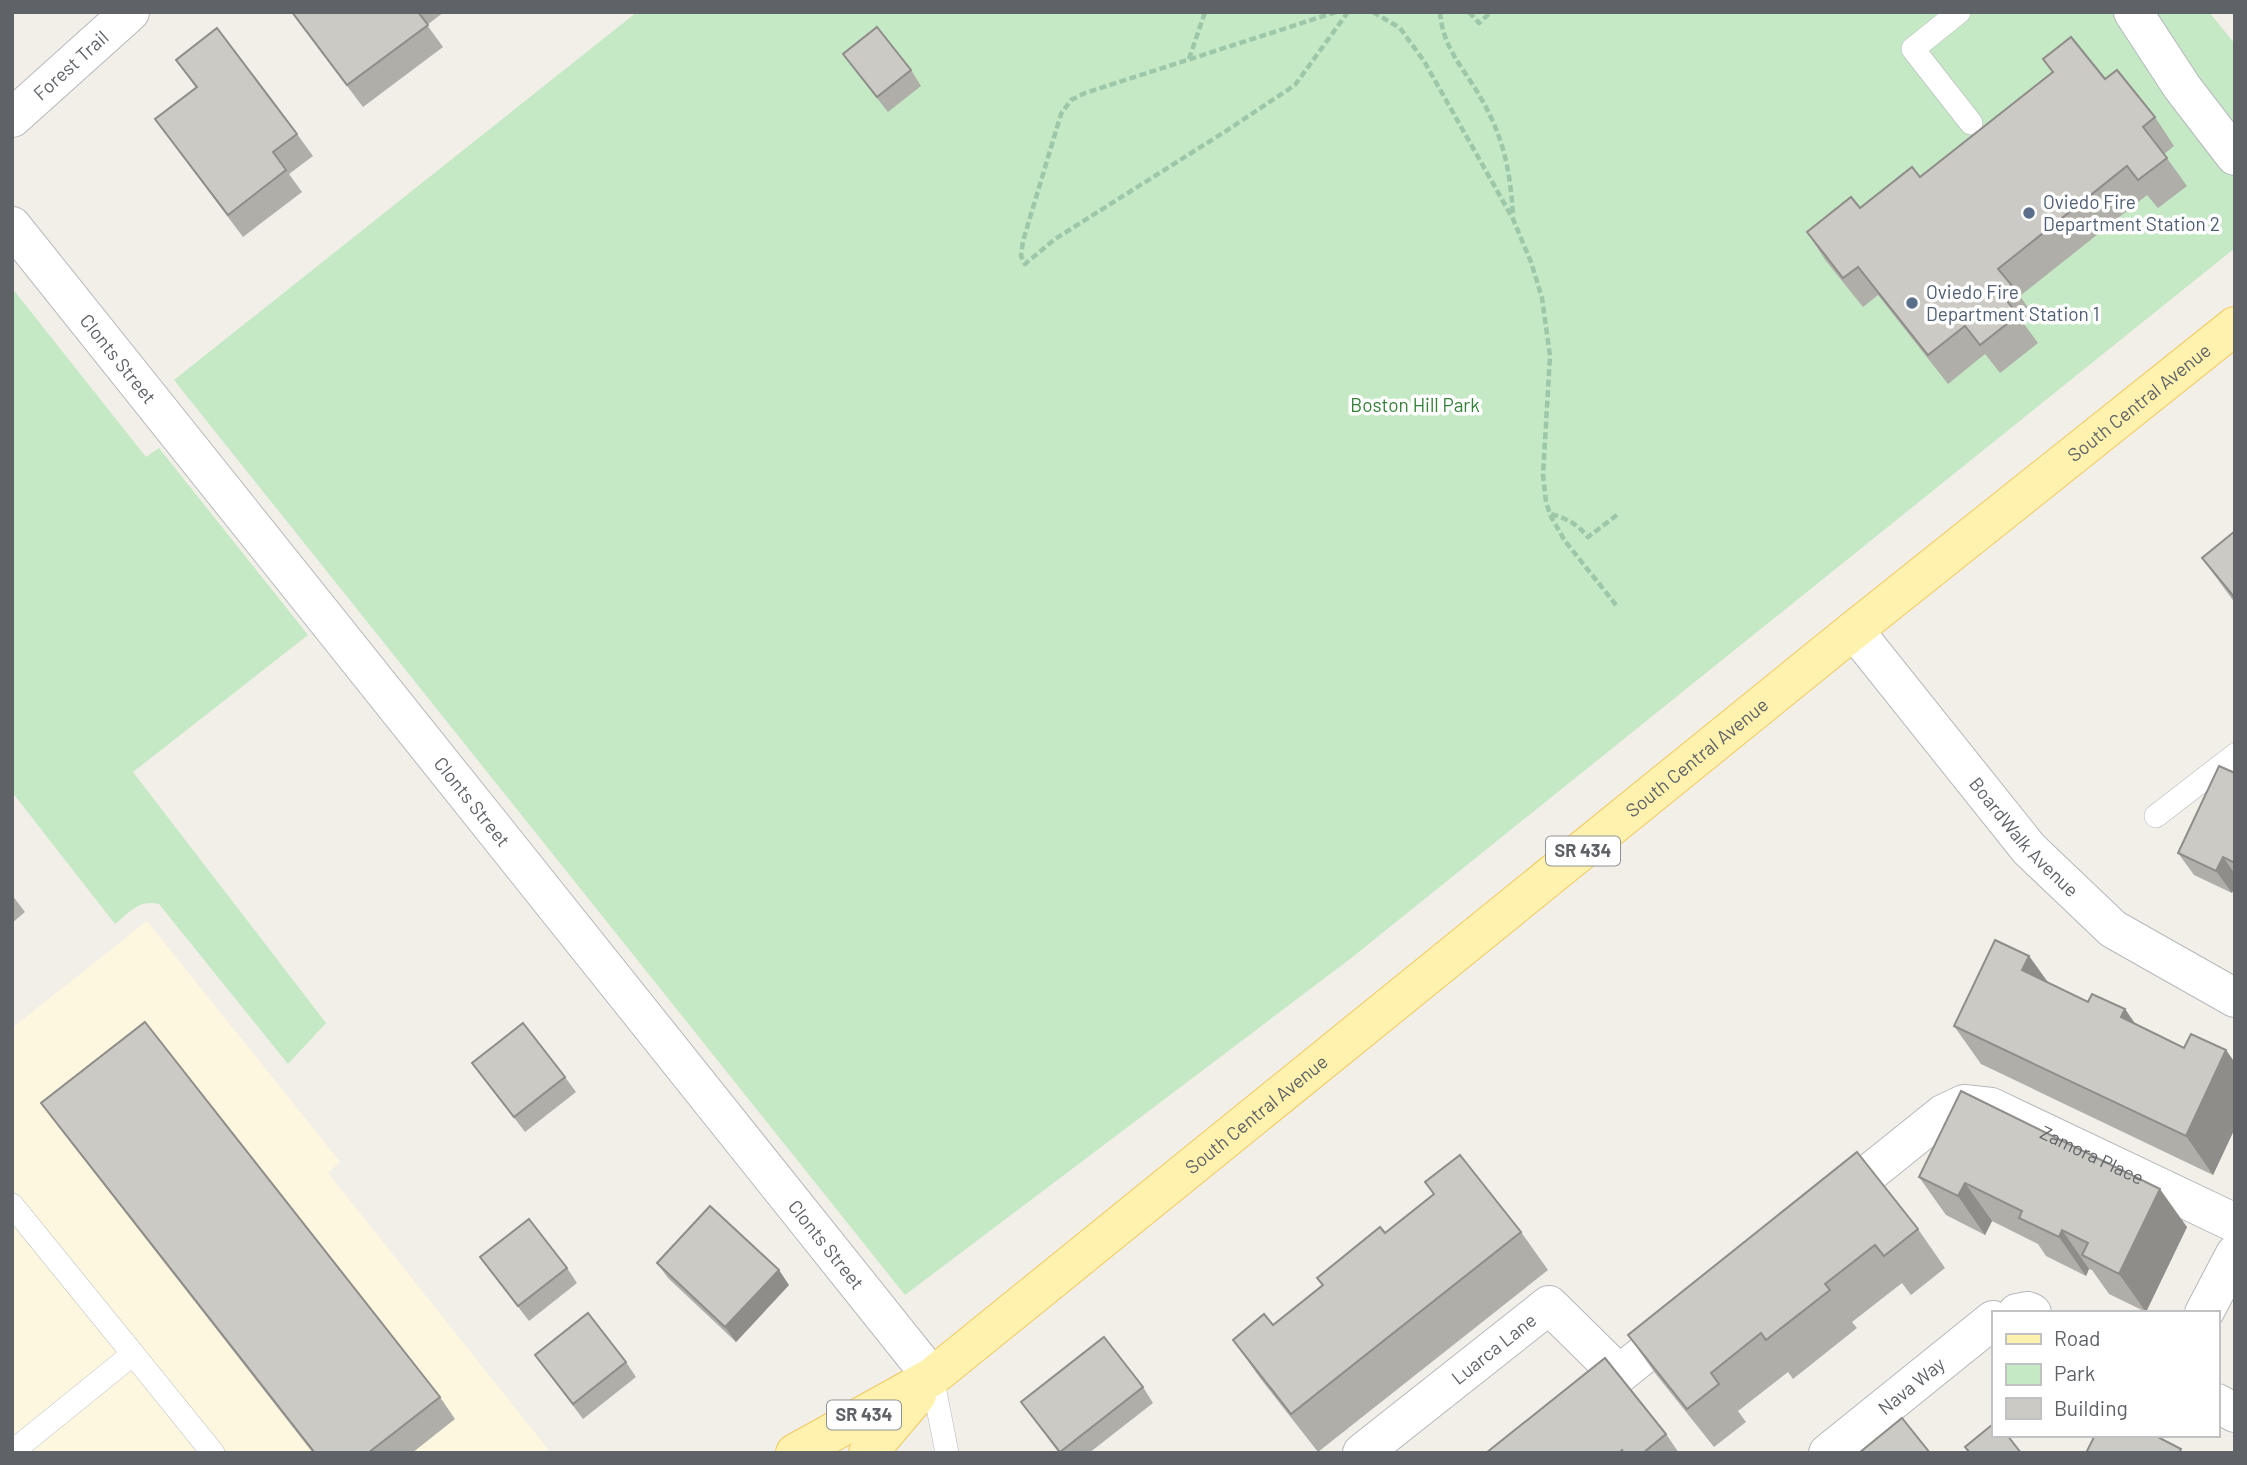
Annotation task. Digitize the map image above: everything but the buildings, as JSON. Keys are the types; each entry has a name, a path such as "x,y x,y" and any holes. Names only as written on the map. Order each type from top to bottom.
{"main road":[{"name":"South Central Avenue","path":"795,1453 932,1377 1854,630 2235,326"},
{"name":"South Central Avenue","path":"868,1453 932,1377"}],"street":[{"name":"Forest Trail","path":"12,118 130,12"},
{"path":"2133,12 2182,88 2235,156"},
{"name":"Clonts Street","path":"12,226 932,1377"},
{"name":"BoardWalk Avenue","path":"1854,630 2029,849 2113,929 2235,998"},
{"name":"Zamora Place","path":"1803,1227 1943,1114 1964,1104 1991,1107 2235,1223"},
{"path":"2205,1311 2235,1254"},
{"name":"Luarca Lane","path":"1362,1453 1549,1305 1619,1374"},
{"path":"1521,1453 1706,1305"},
{"name":"Nava Way","path":"1828,1453 1992,1321"},
{"path":"2219,1404 2235,1413"}],"lane":[{"path":"1959,12 1913,50 1971,123"},
{"path":"2156,816 2235,755"},
{"path":"12,1205 214,1453"},
{"path":"12,1452 134,1354"},
{"path":"932,1377 947,1453"}],"path":[{"path":"1188,60 1205,12"},
{"path":"1336,12 1322,14 1071,100 1061,114 1023,240 1021,256 1025,264 1055,239 1295,85 1348,12"},
{"path":"1373,12 1401,28 1424,61 1513,219 1531,262 1542,298 1550,356 1542,475 1546,502 1565,541 1615,605"},
{"path":"1440,12 1441,30 1455,60 1481,97 1501,137 1511,181 1513,219"},
{"path":"1469,12 1479,23 1491,12"},
{"path":"1550,514 1565,517 1578,525 1588,537 1617,514"}],"shaded area":[{"path":"147,921 340,1162 328,1173 551,1453 12,1453 12,1028"}],"green space":[{"name":"Boston Hill Park","path":"637,12 2209,12 2235,44 2235,248 1350,959 905,1295 174,380"},
{"path":"12,288 146,457 159,448 308,635 133,772 326,1023 288,1064 159,904 140,905 115,924 12,792"}],"place":[{"name":"Oviedo Fire Department Station 2","path":"2029,213"},
{"name":"Oviedo Fire Department Station 1","path":"1912,303"}]}
